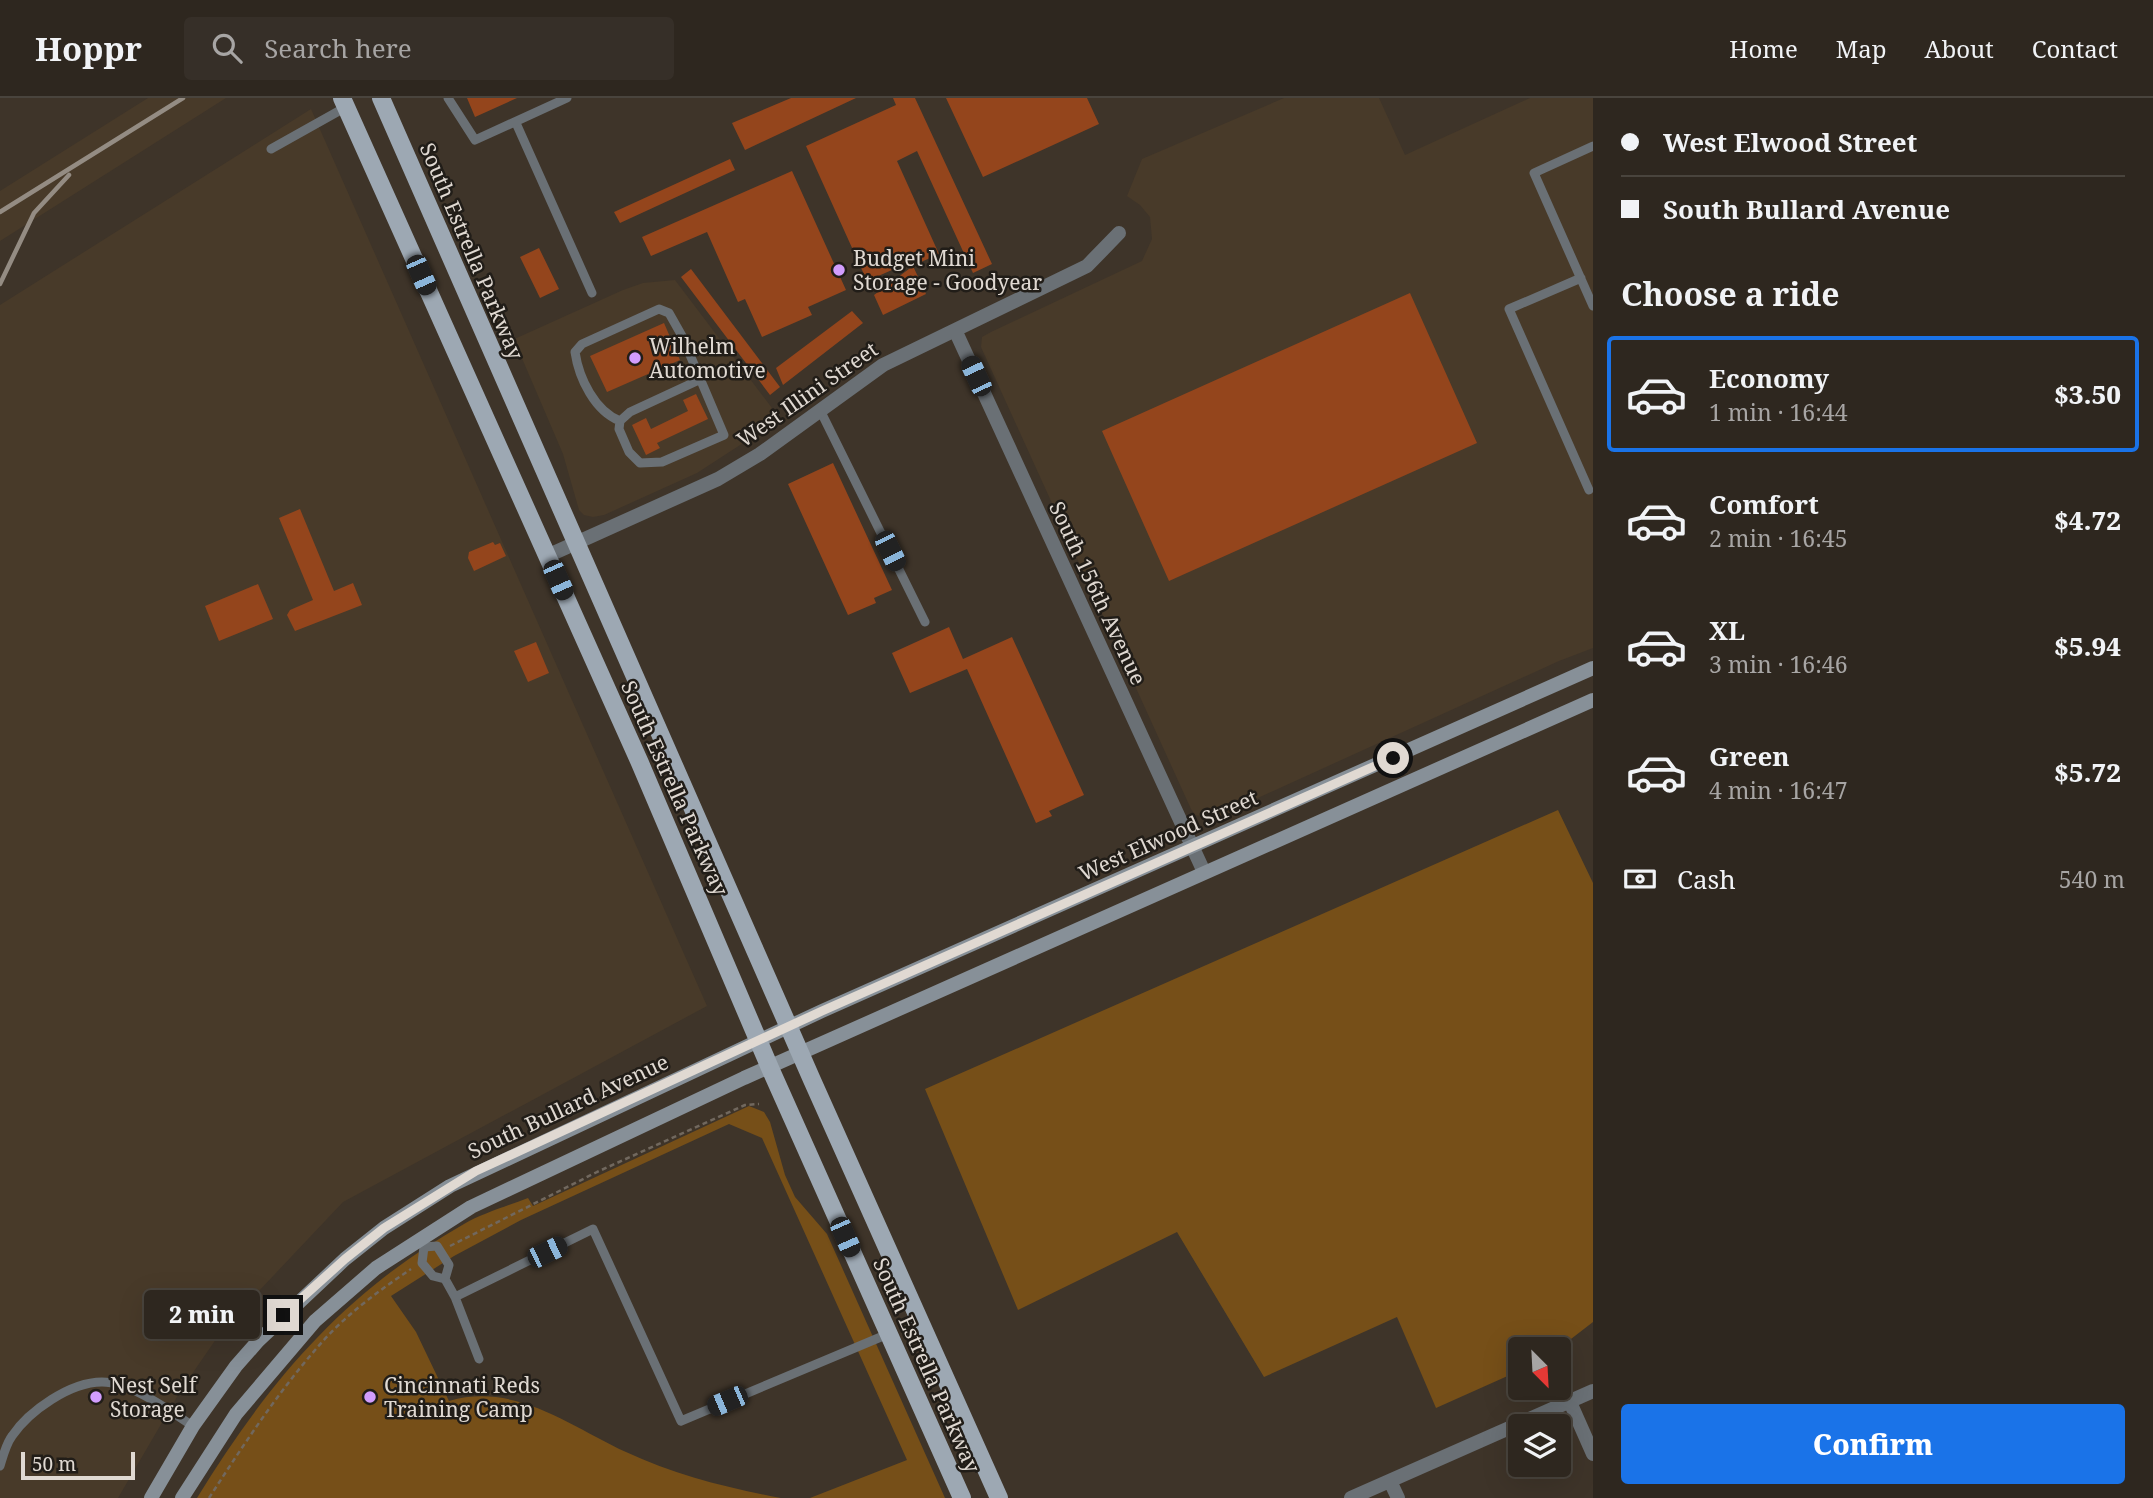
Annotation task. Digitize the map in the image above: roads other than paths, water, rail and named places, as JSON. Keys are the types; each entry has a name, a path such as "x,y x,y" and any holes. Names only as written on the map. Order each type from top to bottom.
{"main road":[{"name":"South Estrella Parkway","path":"381,98 999,1498"},
{"name":"South Estrella Parkway","path":"344,102 547,556 961,1498"},
{"name":"West Elwood Street","path":"760,1040 1593,668"},
{"path":"182,1498 236,1414 282,1356 346,1292 502,1191 801,1054 1593,700"},
{"name":"South Bullard Avenue","path":"151,1498 193,1426 236,1366 313,1287 384,1228 476,1171 760,1040"}],"street":[{"name":"West Illini Street","path":"547,556 718,479 760,454 883,365 1087,266 1119,233"},
{"name":"South 156th Avenue","path":"955,330 1204,873"},
{"path":"1351,1498 1593,1391"},
{"path":"1570,1402 1593,1454"},
{"path":"1390,1481 1398,1498"}],"lane":[{"path":"448,98 475,140 567,98"},
{"path":"271,149 344,102"},
{"path":"516,123 592,293"},
{"path":"1593,146 1534,173 1593,306"},
{"path":"1581,278 1509,309 1592,492"},
{"path":"620,421 606,415 594,401 577,363 575,352 582,344 659,309 669,313 682,336 724,435 662,463 647,465 634,460 619,429 620,421 630,412 699,380"},
{"path":"820,410 925,622"},
{"path":"454,1297 593,1229 681,1420 888,1334"},
{"path":"445,1279 433,1276 422,1263 421,1243 437,1246 449,1265 445,1279 479,1359"},
{"path":"0,1466 10,1438 22,1423 49,1400 83,1385 103,1382 130,1390 160,1404 193,1426"}],"railway":[{"path":"0,212 183,98"},
{"path":"0,284 34,213 69,175"}],"place":[{"name":"Budget Mini Storage - Goodyear","path":"839,270"},
{"name":"Wilhelm Automotive","path":"635,358"},
{"name":"Nest Self Storage","path":"96,1397"},
{"name":"Cincinnati Reds Training Camp","path":"370,1397"}]}
